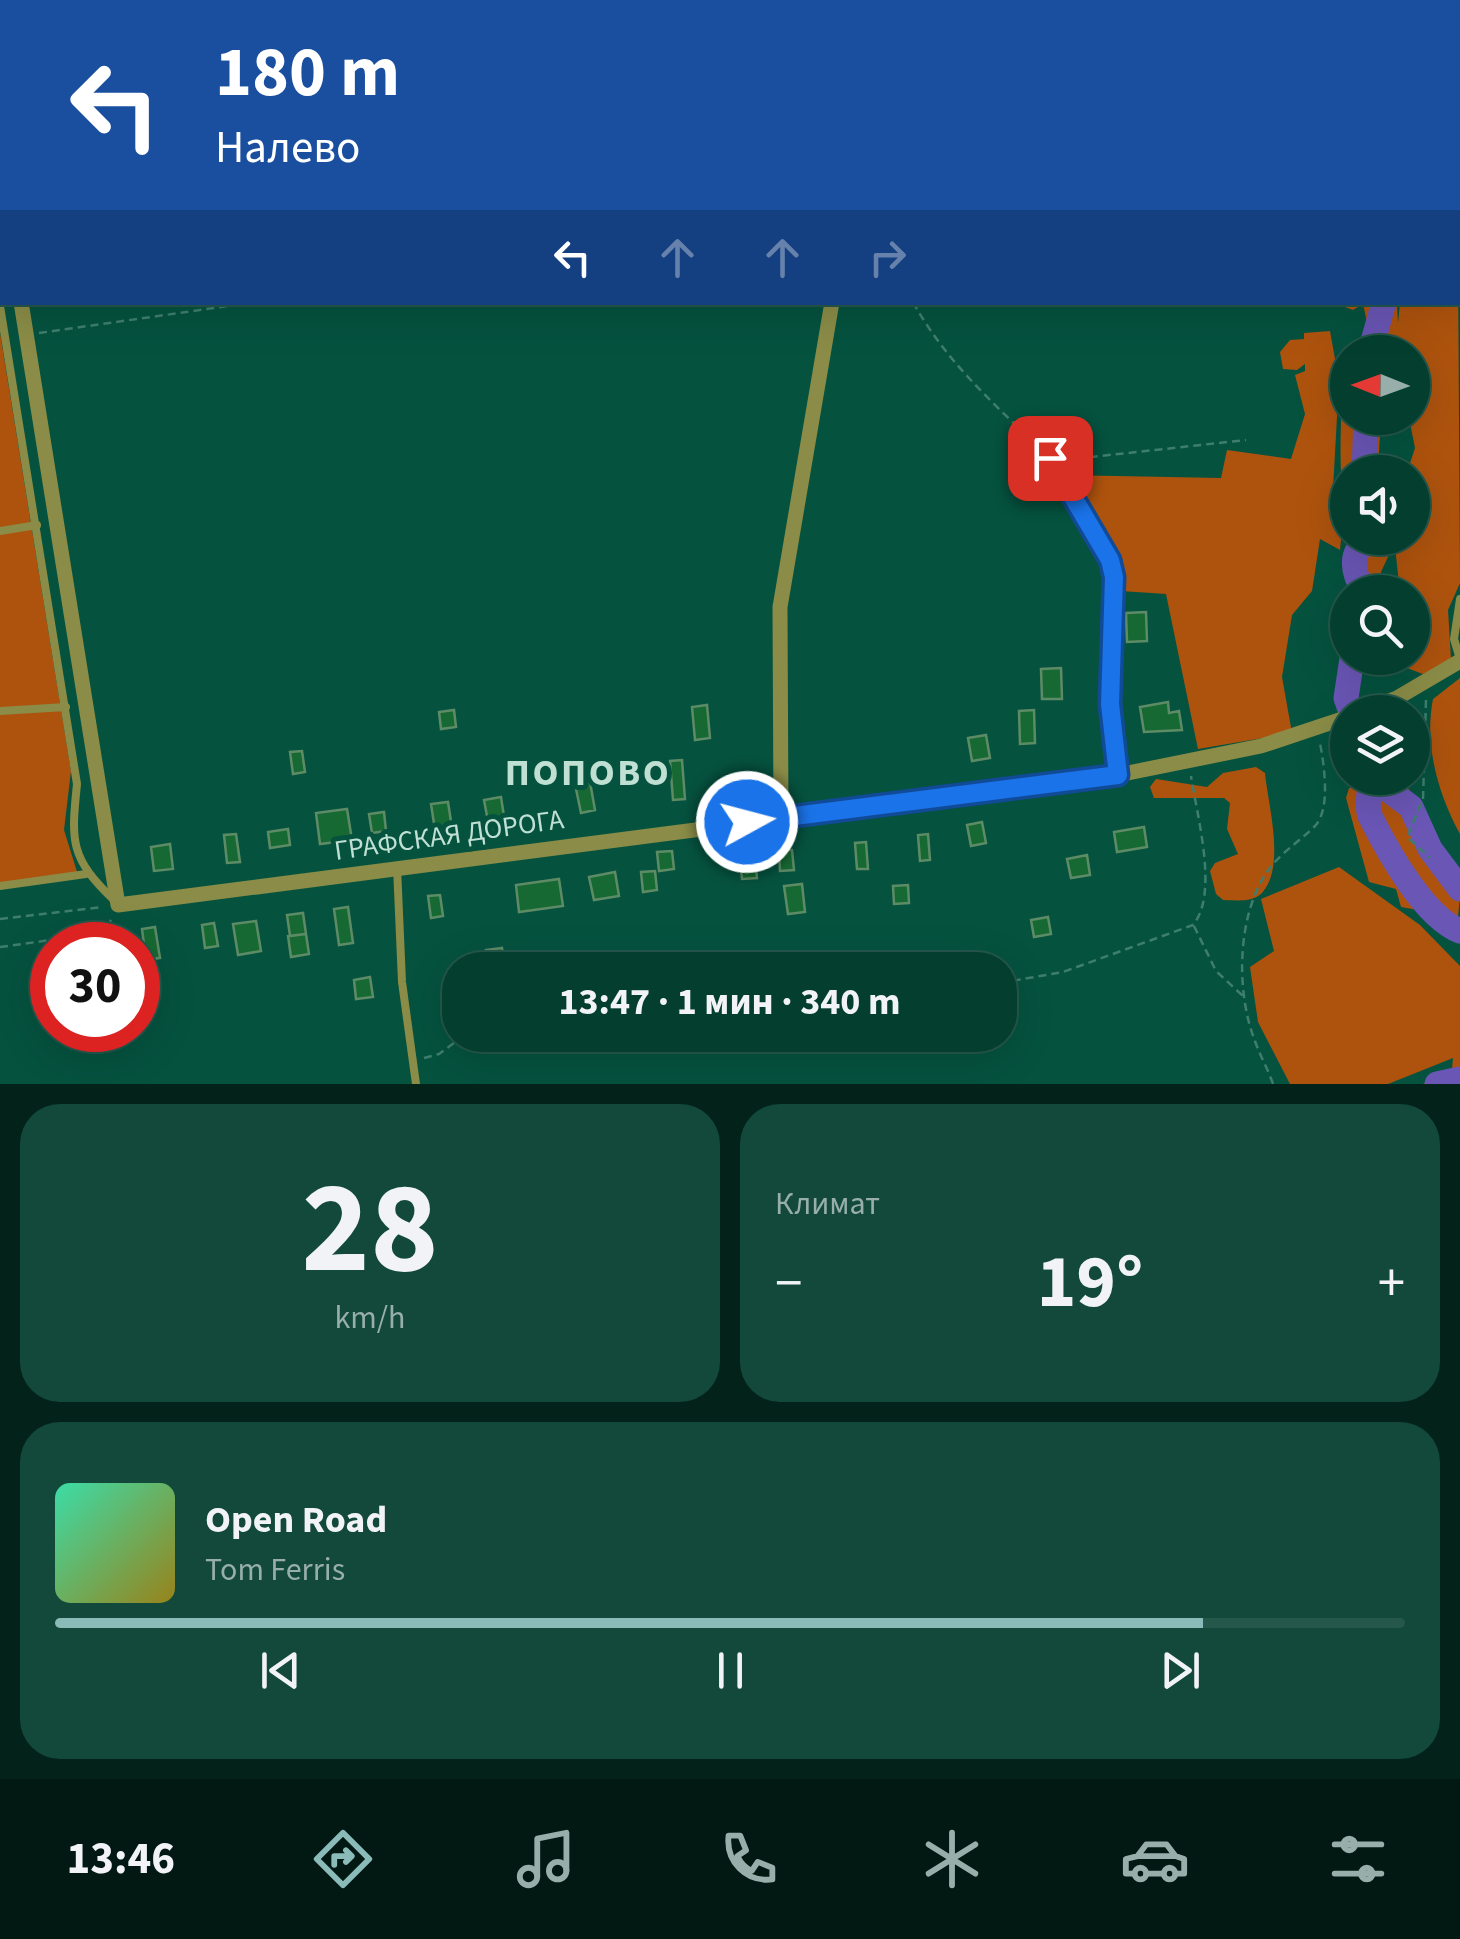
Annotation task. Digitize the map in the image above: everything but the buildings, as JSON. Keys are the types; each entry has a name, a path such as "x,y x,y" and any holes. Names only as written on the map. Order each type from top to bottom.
{"street":[{"path":"21,305 121,904"},
{"path":"781,818 780,607 831,305"},
{"path":"1402,695 1460,660"},
{"name":"ГРАФСКАЯ ДОРОГА","path":"121,904 1118,775 1330,725"}],"lane":[{"path":"0,306 78,784 72,832 77,858 86,874 121,904"},
{"path":"1050,458 1110,560 1114,577 1110,704 1118,775"},
{"path":"0,531 37,525"},
{"path":"1460,599 1454,639 1460,660"},
{"path":"0,711 66,707"},
{"path":"396,867 402,982 416,1084"},
{"path":"0,886 86,874"}],"path":[{"path":"27,338 50,329 233,305"},
{"path":"915,305 934,340 963,374 1050,458 1089,460 1246,440"},
{"path":"1424,683 1428,710 1423,799 1408,837 1430,858"},
{"path":"1274,1084 1254,1039 1245,998 1248,912 1264,876 1284,851 1318,824 1323,807 1318,729"},
{"path":"1017,980 1063,972 1193,925 1205,911 1206,889 1189,760"},
{"path":"0,919 121,904"},
{"path":"0,948 102,932 121,904"},
{"path":"1193,925 1216,971 1245,998"},
{"path":"413,1060 442,1052"}],"shaded area":[{"path":"1363,305 1397,305 1398,323 1400,305 1458,305 1460,583 1448,610 1451,659 1430,675 1430,575 1398,575 1396,555 1430,555 1430,455 1413,455 1412,435 1430,435 1430,335 1365,335 1368,327"},
{"path":"1330,331 1330,435 1336,435 1335,455 1330,455 1330,544 1320,539 1312,591 1292,615 1282,677 1292,733 1198,749 1166,594 1121,591 1117,561 1063,475 1221,478 1227,450 1291,459 1305,414 1295,375 1305,371 1305,364 1297,370 1283,369 1280,352 1290,340 1304,339 1304,333"},
{"path":"0,333 71,771 64,830 79,878 0,886"},
{"path":"1340,435 1380,435 1380,455 1340,455"},
{"path":"1359,555 1389,555 1381,575 1355,575"},
{"path":"1460,678 1460,834 1439,786 1432,751 1433,699"},
{"path":"1256,767 1265,773 1274,835 1273,868 1269,882 1258,896 1223,900 1216,894 1210,871 1215,863 1238,854 1227,829 1230,803 1224,798 1154,798 1150,787 1156,779 1207,787 1223,773"},
{"path":"1412,795 1420,812 1411,827 1424,861 1442,864 1460,896 1458,917 1401,907 1396,889 1369,882 1346,798"},
{"path":"1339,867 1420,925 1460,966 1460,1084 1423,1084 1452,1069 1453,1058 1388,1084 1290,1084 1258,1022 1250,967 1274,951 1261,899"}],"waterway":[{"path":"1375,335 1383,305"},
{"path":"1365,435 1365,455"},
{"path":"1356,555 1356,575"},
{"path":"1346,695 1349,675"},
{"path":"1369,795 1370,816 1408,881 1433,912 1460,931"},
{"path":"1395,795 1411,807 1430,849 1460,889"},
{"path":"1437,1084 1460,1079"}],"district":[{"name":"ПОПОВО","path":"588,773"}],"route":[{"path":"747,822 1118,775 1110,704 1114,577 1110,560 1050,458"}]}
